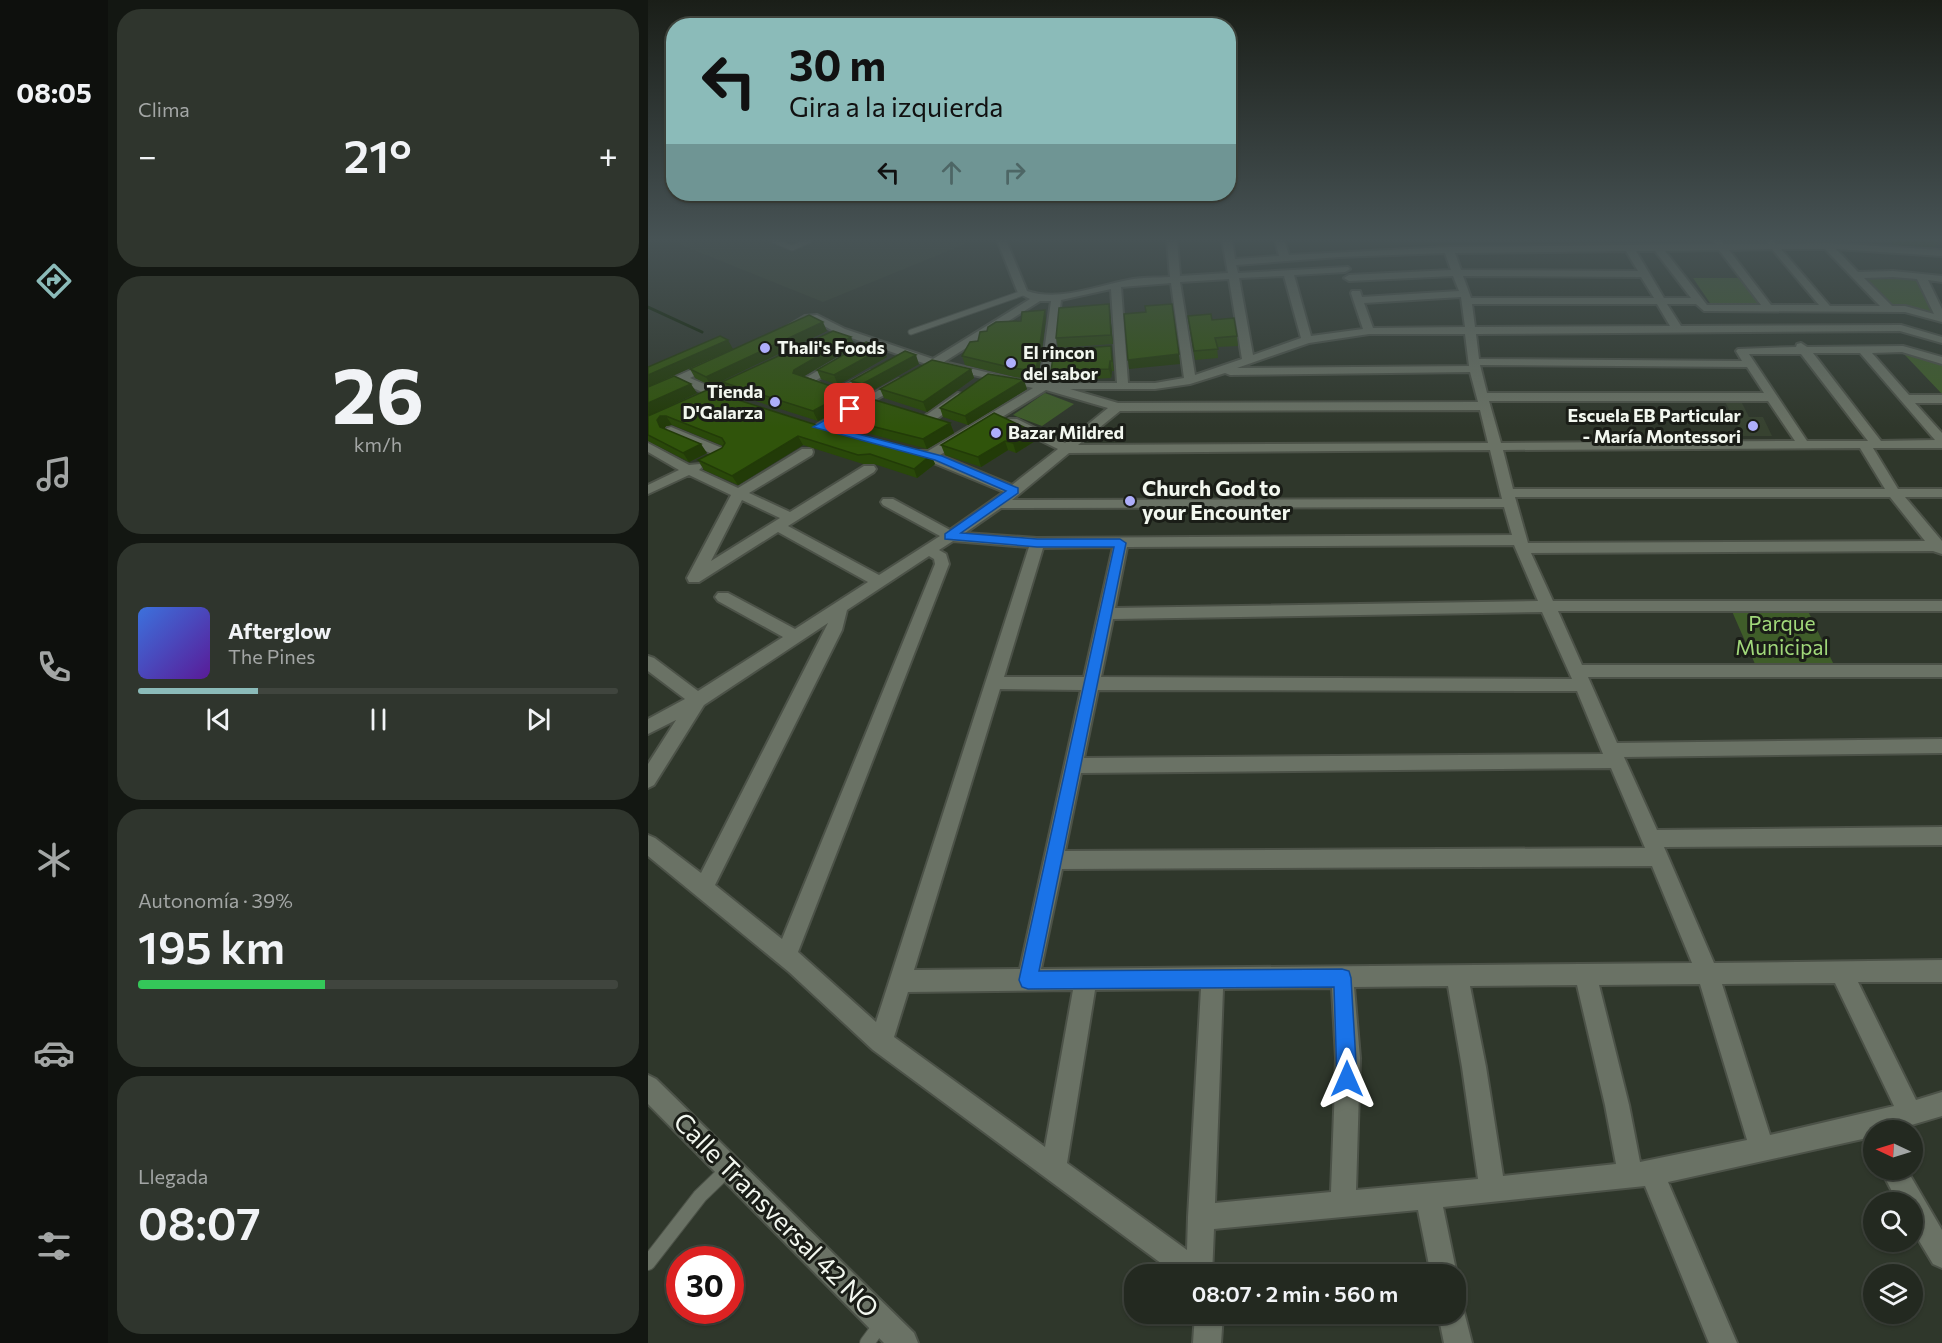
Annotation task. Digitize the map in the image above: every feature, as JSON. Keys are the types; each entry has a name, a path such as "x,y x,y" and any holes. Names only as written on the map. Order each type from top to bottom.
{"street":[{"path":"841,432 813,425 866,400 934,363 1031,303"},
{"path":"1045,386 1054,354 1056,303"},
{"path":"1116,303 1116,349 1123,387"},
{"path":"1178,303 1190,381"},
{"path":"1239,303 1248,360"},
{"path":"1296,303 1307,340"},
{"path":"1360,303 1369,332"},
{"path":"1467,303 1475,365 1520,544 1655,848 1708,975 1762,1150"},
{"path":"1663,303 1677,329"},
{"path":"1699,303 1704,308 1908,309 1942,319"},
{"path":"1764,303 1768,308"},
{"path":"1822,303 1827,308"},
{"path":"1882,303 1887,308"},
{"path":"1934,303 1942,319"},
{"path":"777,333 813,318 836,334 873,342 896,360"},
{"path":"930,455 1045,386 1155,386 1190,381 1307,340 1369,332 1901,328 1942,340"},
{"path":"1727,329 1803,444"},
{"path":"1788,329 1871,444 1894,493 1940,548"},
{"path":"873,342 806,381 887,406"},
{"path":"1863,349 1942,443"},
{"path":"1742,351 1904,349 1942,361"},
{"path":"648,393 723,358"},
{"path":"838,392 896,360 934,363 1045,386 1117,407 1772,397"},
{"path":"1221,372 1475,365 1750,364"},
{"path":"969,431 924,416 988,376"},
{"path":"680,378 706,396 743,403"},
{"path":"706,396 731,384"},
{"path":"1906,399 1942,399"},
{"path":"648,727 698,700 998,504 1117,407"},
{"path":"997,415 1068,449 1496,448 1942,443"},
{"path":"648,490 722,453 671,431"},
{"path":"648,447 738,494 879,582"},
{"path":"908,450 930,455 1014,491"},
{"path":"807,452 738,494 694,578 869,469"},
{"path":"998,504 1942,493"},
{"path":"888,502 950,536 1037,543 1940,548"},
{"path":"881,1042 1037,543"},
{"path":"1028,980 1107,614 1120,543"},
{"path":"786,956 942,564 941,557 929,550"},
{"path":"723,597 795,636"},
{"path":"1107,614 1548,606 1942,606"},
{"path":"704,887 834,630 840,609"},
{"path":"648,662 698,700"},
{"path":"993,683 1092,685 1942,671"},
{"path":"648,780 698,700"},
{"path":"1074,766 1942,746"},
{"path":"1054,860 1655,848 1942,836"},
{"path":"648,844 704,887 786,956 847,1008 881,1042 1184,1264"},
{"path":"900,981 1942,971"},
{"path":"1841,972 1910,1113"},
{"path":"1586,976 1641,1174 1723,1343"},
{"path":"1457,977 1474,1067 1492,1190"},
{"path":"1342,978 1347,1058 1343,1204"},
{"path":"1199,1264 1212,979"},
{"path":"1054,1168 1086,980"},
{"name":"Calle Transversal 42 NO","path":"651,1096 729,1167 904,1343"},
{"path":"1894,1120 1942,1104"},
{"path":"1201,1216 1641,1174 1863,1132"},
{"path":"1428,1196 1442,1264"},
{"path":"1923,1222 1942,1255"},
{"path":"1207,1343 1208,1324"},
{"path":"1454,1324 1458,1343"}],"lane":[{"path":"911,332 995,303"},
{"path":"648,1263 700,1196 729,1167"},
{"path":"867,1343 882,1322"}],"shaded area":[{"name":"Escuela EB Particular - María Montessori","path":"1725,402 1742,403 1749,417 1763,417 1772,436 1743,436"}],"green space":[{"path":"1710,303 1761,303 1763,306 1712,306"},
{"path":"1886,303 1930,303 1937,316 1890,307"},
{"path":"1914,352 1942,362 1942,394 1903,353"},
{"path":"1045,393 1074,404 1042,426 1013,415"},
{"name":"Parque Municipal","path":"1731,609 1807,609 1834,665 1755,664"}],"building":[{"path":"1109,304 1111,335 1056,338 1059,308"},
{"path":"1172,304 1179,354 1128,360 1124,314 1146,312 1145,306"},
{"path":"1045,310 1036,371 962,356 970,342 978,341 980,332 987,331 988,327 996,322 1021,321 1022,312"},
{"path":"1211,314 1212,320 1234,318 1237,336 1215,338 1218,349 1194,351 1188,316"},
{"path":"809,315 823,322 706,377 690,369"},
{"path":"833,331 851,337 794,370 793,373 848,392 813,411 722,382"},
{"path":"720,336 728,340 648,375 648,367"},
{"path":"866,342 883,348 834,375 817,370"},
{"path":"1111,346 1112,361 1110,361 1109,369 1051,371 1054,350"},
{"path":"905,351 916,355 862,384 851,381"},
{"path":"932,360 971,369 923,402 880,389"},
{"path":"988,374 1024,380 965,416 940,408"},
{"path":"674,376 691,384 648,403 648,387"},
{"path":"707,390 810,423 931,455 914,469 870,454 858,455 798,436 732,476 698,460 722,448 725,443 722,438 666,416 660,416 657,420 660,427 701,444 683,453 648,435 648,416"},
{"path":"865,397 950,423 923,439 831,416"},
{"path":"994,413 1032,431 1013,443 1005,441 978,457 941,445"}],"waterway":[{"path":"648,307 702,332"}],"place":[{"name":"Thali's Foods","path":"765,348"},
{"name":"El rincon del sabor","path":"1011,363"},
{"name":"Tienda D'Galarza","path":"775,402"},
{"name":"Escuela EB Particular - María Montessori","path":"1753,426"},
{"name":"Bazar Mildred","path":"996,433"},
{"name":"Church God to your Encounter","path":"1130,501"}],"route":[{"path":"850,409 819,427 939,458 1014,491 950,536 1037,543 1120,543 1107,614 1028,980 1342,978 1347,1079"}]}
